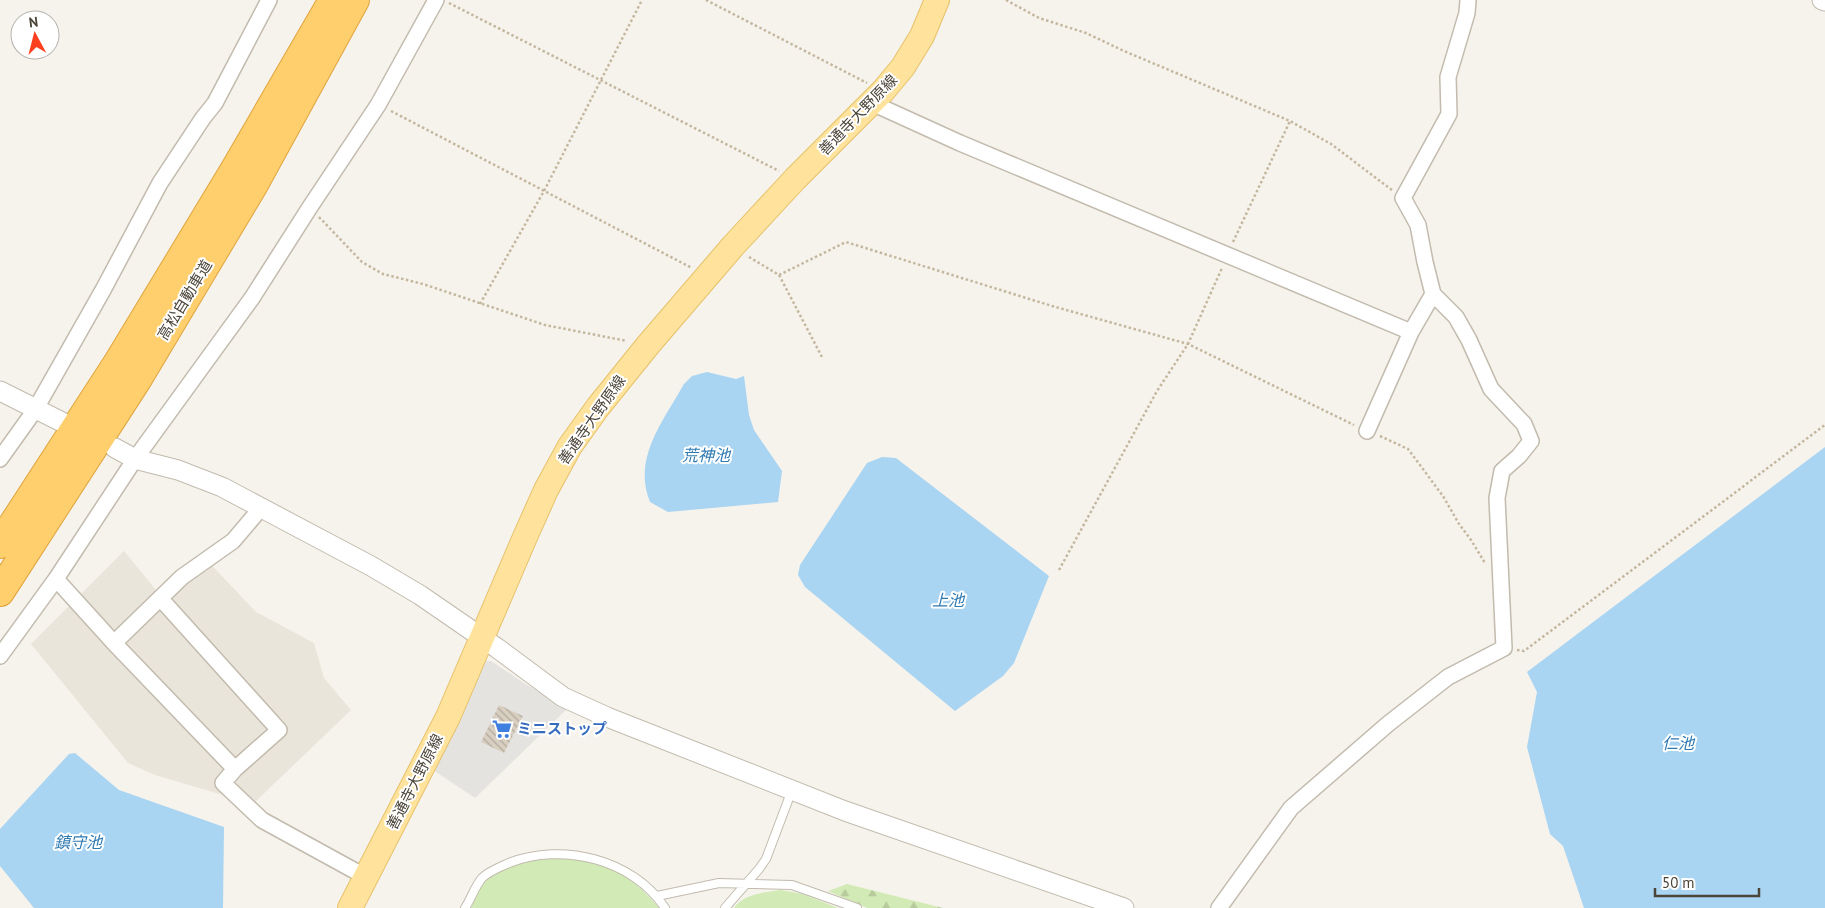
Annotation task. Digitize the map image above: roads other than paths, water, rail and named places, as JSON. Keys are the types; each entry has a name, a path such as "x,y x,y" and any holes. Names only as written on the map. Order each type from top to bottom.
{"highway":[{"name":"高松自動車道","path":"0,544 122,356 235,169 333,0"},
{"name":"高松自動車道","path":"0,592 138,380 253,186 355,0"}],"main road":[{"name":"善通寺大野原線","path":"350,908 448,717 546,490 570,446 598,407 648,345 733,246 796,179 878,97 903,67 922,36 937,0"}],"street":[{"path":"0,459 35,410 103,290 160,183 202,118 215,103 269,0"},
{"path":"0,656 56,579 135,458 252,298 378,105 436,0"},
{"path":"1219,908 1290,808 1388,724 1448,677 1504,648 1497,498 1502,471 1531,442 1524,424 1491,389 1469,340 1456,317 1433,294 1418,225 1403,198 1449,114 1448,77 1467,13 1468,0"},
{"path":"878,97 960,143 1411,332"},
{"path":"1368,431 1411,332 1433,294"},
{"path":"0,391 62,422"},
{"path":"115,448 135,458 178,470 222,487 371,566 420,595 563,697 607,717 855,814 1092,902 1124,908"},
{"path":"114,643 182,577 232,541 261,508"},
{"path":"56,579 114,643 235,769"},
{"path":"160,598 280,730 235,769 223,783 262,820 366,878"}],"lane":[{"path":"725,908 766,859 792,790"},
{"path":"465,908 482,878 496,868 518,860 544,854 568,854 595,858 638,879 657,896 665,908"},
{"path":"657,896 719,883 792,885 857,908"}],"water":[{"name":"荒神池","path":"707,372 736,379 744,376 749,415 754,430 782,471 778,502 668,512 650,502 645,486 645,470 653,440 684,384 692,376"},
{"name":"仁池","path":"1825,447 1825,908 1584,908 1563,846 1550,834 1527,747 1537,692 1527,672"},
{"name":"上池","path":"882,457 896,458 1049,576 1014,663 1003,676 955,711 805,587 798,575 800,565 867,463"},
{"name":"鎮守池","path":"75,753 119,790 224,827 223,908 34,908 0,866 0,829 69,754"}],"place":[{"name":"ミニストップ","path":"502,729"}]}
